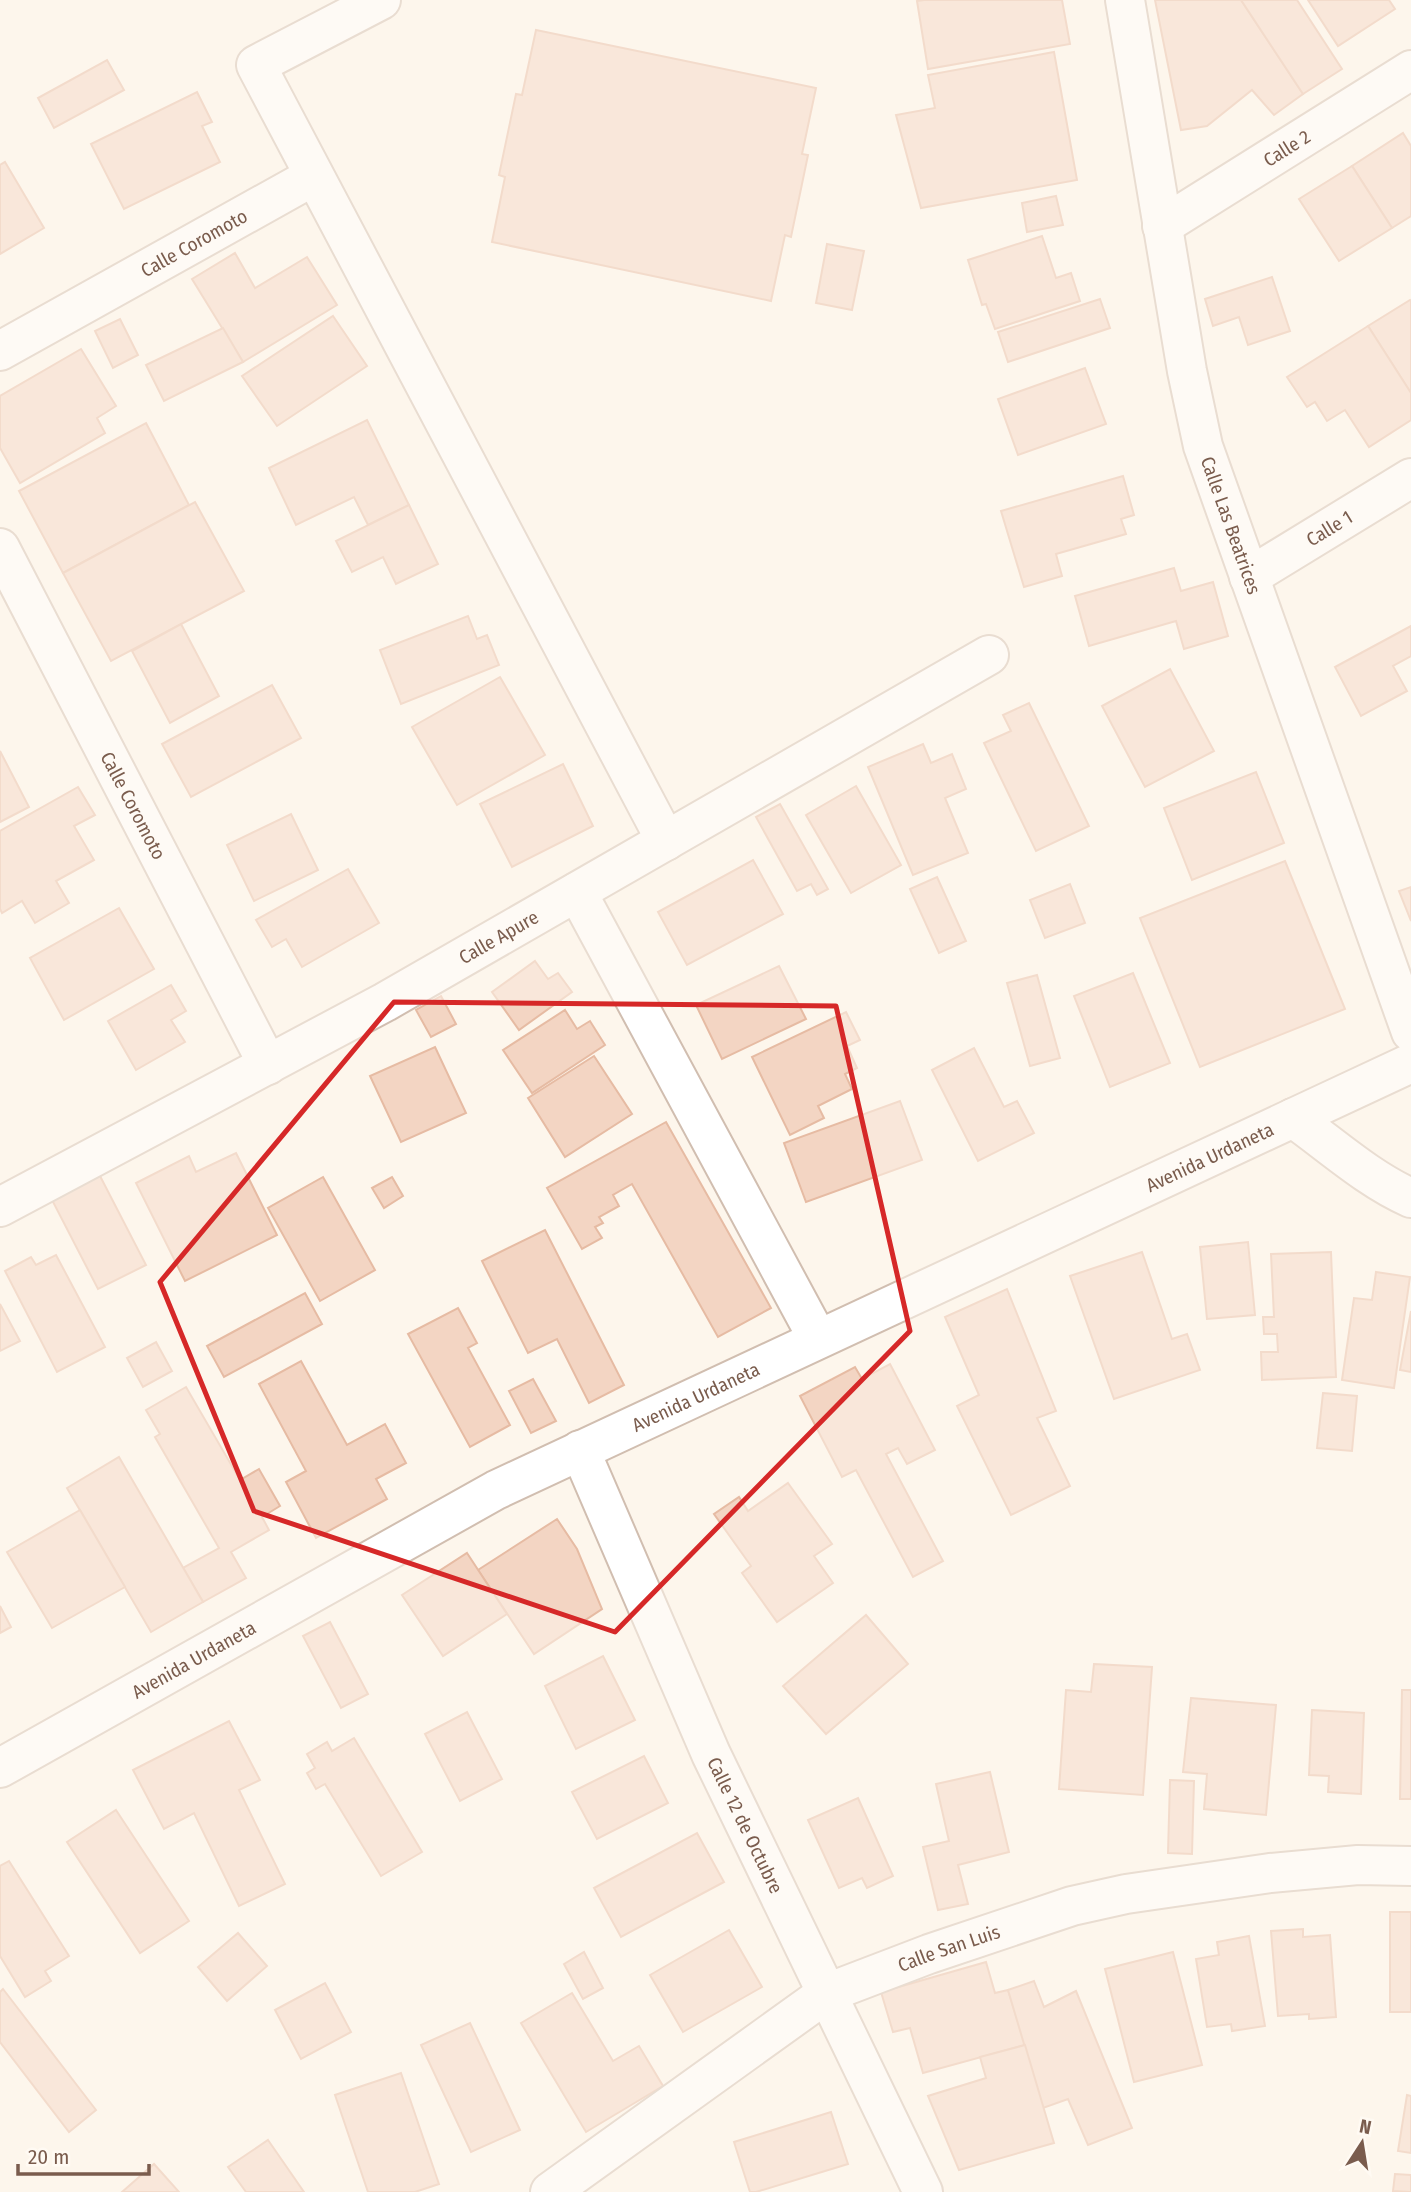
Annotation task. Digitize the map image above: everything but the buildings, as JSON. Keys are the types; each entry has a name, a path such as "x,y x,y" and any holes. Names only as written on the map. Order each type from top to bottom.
{"street":[{"path":"381,0 256,65 666,841"},
{"name":"Calle Las Beatrices","path":"1125,0 1187,371 1203,446 1411,1032"},
{"name":"Calle 2","path":"1162,226 1411,70"},
{"name":"Calle Coromoto","path":"0,351 314,176"},
{"name":"Calle 1","path":"1249,577 1411,478"},
{"name":"Calle Coromoto","path":"0,548 268,1065"},
{"name":"Calle Apure","path":"0,1207 385,1002 989,655"},
{"path":"577,892 818,1339"},
{"name":"Avenida Urdaneta","path":"0,1768 484,1497 1411,1063"},
{"path":"1293,1118 1396,1191 1411,1198"},
{"name":"Calle 12 de Octubre","path":"580,1450 711,1754 923,2192"},
{"name":"Calle San Luis","path":"550,2192 827,1993 929,1954 1072,1906 1164,1888 1270,1873 1359,1866 1411,1866"}],"highlighted area":[{"path":"394,1002 836,1006 910,1331 615,1632 254,1511 160,1282"}]}
